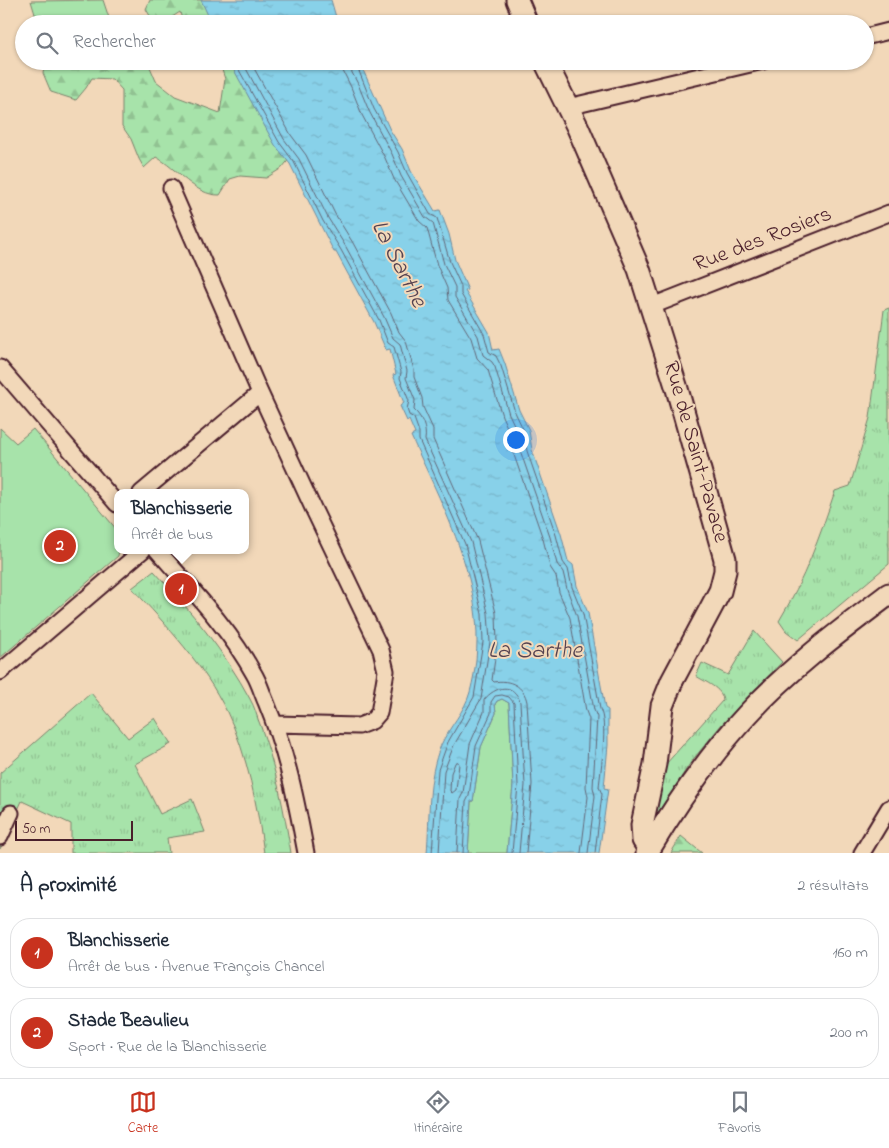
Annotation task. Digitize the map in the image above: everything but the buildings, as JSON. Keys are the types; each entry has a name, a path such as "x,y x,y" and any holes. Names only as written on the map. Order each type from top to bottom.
{"street":[{"path":"517,0 523,15"},
{"path":"874,35 889,31"},
{"name":"Rue de Saint-Pavace","path":"550,70 568,107 639,269 652,306 723,549 725,571 720,592 666,692 659,722 655,764 642,825 643,840 648,851"},
{"path":"568,107 724,70"},
{"path":"171,188 260,392 381,650 386,671 380,713 372,722 359,726 275,724"},
{"name":"Rue des Rosiers","path":"652,306 889,213"},
{"path":"0,368 114,501"},
{"path":"146,489 260,392"},
{"path":"0,672 138,554"},
{"path":"160,554 230,637 254,674 286,756 295,791 306,853"},
{"path":"648,851 691,783 747,715 797,666 889,594"},
{"path":"862,853 889,808"},
{"path":"0,837 11,813"}],"green space":[{"path":"103,0 108,15 35,15 31,1"},
{"path":"150,0 211,0 228,15 181,15 180,12 175,15 150,15 146,9"},
{"path":"44,70 151,70 156,81 175,96 220,113 225,79 222,70 263,70 295,152 282,168 266,178 240,176 230,179 220,195 211,194 194,186 156,157 144,168 131,139 122,126 122,90 112,79 92,78 76,100 51,92 43,73"},
{"path":"889,308 889,564 798,640 786,631 779,621 811,558 835,491 850,486 870,418 884,310"},
{"path":"0,428 16,443 33,429 114,526 114,554 118,554 0,658"},
{"path":"154,571 206,632 230,665 252,702 275,774 291,853 264,853 251,781 227,712 196,662 132,588"},
{"path":"754,631 782,662 722,724 691,762 654,819 665,765 723,700 720,692 696,676 702,663 728,675"},
{"path":"91,693 128,738 155,718 171,744 135,764 160,814 192,799 205,832 167,838 169,853 71,853 71,824 22,801 0,849 0,773"},
{"path":"502,699 509,703 513,785 507,853 468,853 471,801 473,801 481,747 496,713 495,704"},
{"path":"681,836 702,853 671,853"}],"water":[{"path":"201,0 331,0 335,15 208,15"},
{"name":"La Sarthe","path":"234,70 363,70 411,171 435,211 440,210 449,234 455,260 468,290 465,291 489,332 493,350 499,349 505,364 519,410 529,430 532,450 561,534 568,561 573,565 577,586 588,613 605,708 608,710 608,745 604,788 608,789 599,853 507,853 513,785 509,703 502,699 495,704 496,713 481,747 473,801 471,801 468,853 427,853 433,771 444,738 468,699 476,658 477,625 472,592 464,560 453,529 411,436 415,434 409,420 407,421 400,406 404,403 393,375 396,374 390,349 386,350 374,322 336,252 334,252 290,164 275,145"}],"place":[{"name":"Stade Beaulieu","path":"60,546"},
{"name":"Blanchisserie","path":"181,589"}]}
